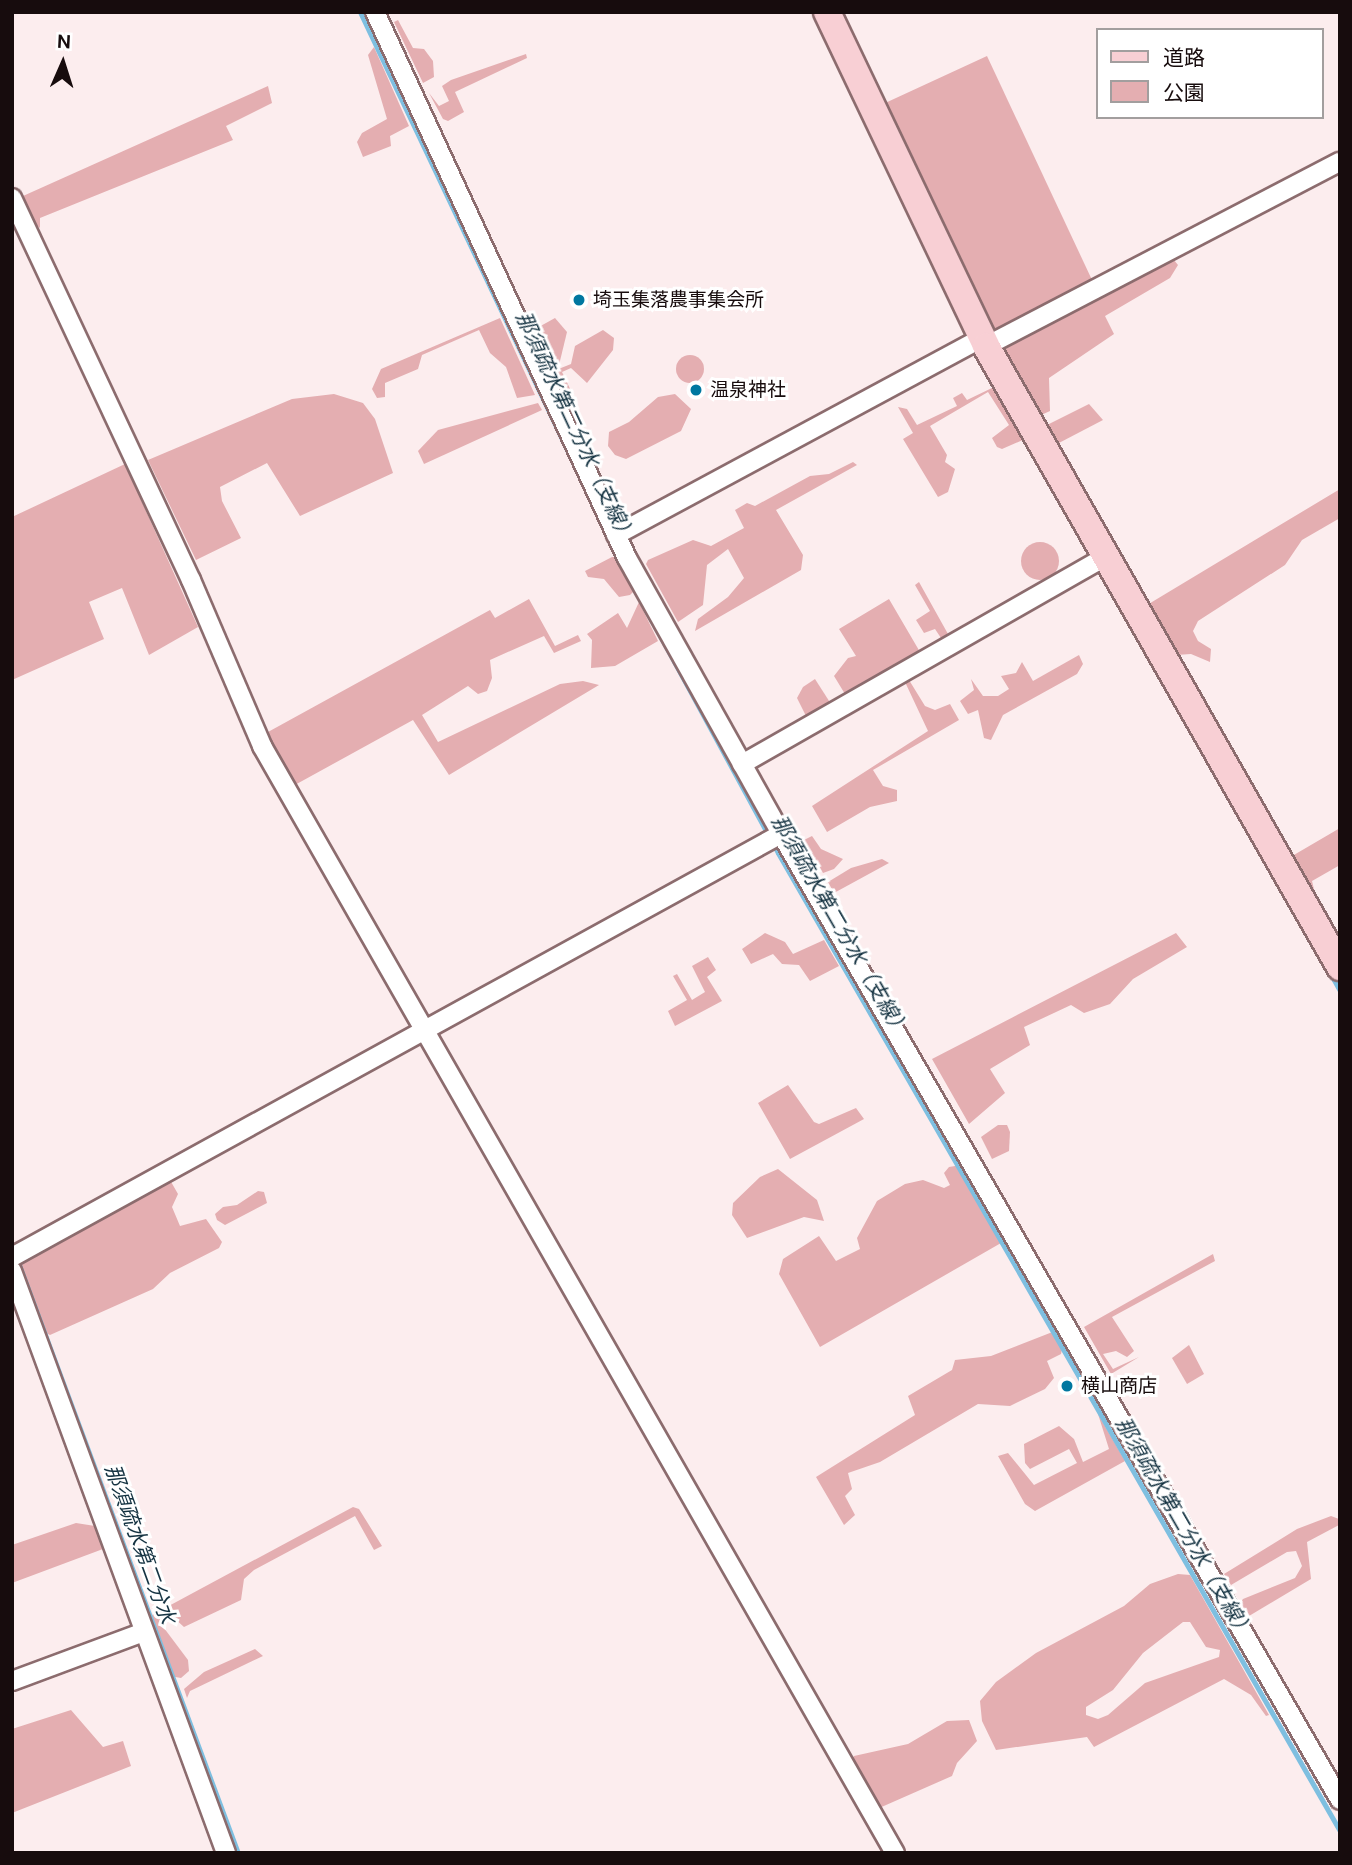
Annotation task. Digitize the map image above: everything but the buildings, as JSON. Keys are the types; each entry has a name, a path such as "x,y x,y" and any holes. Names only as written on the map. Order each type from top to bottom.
{"street":[{"path":"375,12 616,536 781,834 1340,1800"},
{"path":"827,12 984,342 1108,555 1340,967"},
{"path":"616,536 984,342 1340,162"},
{"path":"12,198 191,580 262,746 895,1853"},
{"path":"742,764 1108,555"},
{"path":"12,1257 426,1032 781,834"},
{"path":"12,1271 226,1853"},
{"path":"12,1681 144,1632"}],"green space":[{"path":"398,20 413,48 424,49 433,61 434,77 423,83 394,22"},
{"path":"374,47 409,126 390,136 391,146 363,157 357,142 362,133 387,119 368,55"},
{"path":"526,54 527,58 455,92 464,112 448,121 443,119 429,93 439,106 449,101 442,86 451,80"},
{"path":"987,56 1092,280 991,331 883,104"},
{"path":"268,86 272,103 226,126 233,140 40,218 40,228 35,224 23,196"},
{"path":"1169,254 1178,265 1170,278 1105,316 1114,334 1049,378 1050,411 1039,416 1000,346"},
{"path":"500,318 535,395 517,398 506,367 490,353 479,330 422,355 418,369 385,383 385,397 377,398 372,389 381,369"},
{"path":"555,318 567,332 559,365 554,366 541,353 535,337 537,328"},
{"path":"603,330 614,338 613,350 587,383 571,368 562,372 574,397 569,399 556,370 571,364 575,346"},
{"path":"690,355 700,359 704,369 700,379 690,383 680,379 676,369 680,359"},
{"path":"994,387 1025,439 1002,449 997,447 992,438 1009,425 988,392 930,426 947,455 945,462 955,469 948,492 938,497 903,439 913,433 898,407 907,409 917,425 957,406 953,398 962,393 967,400"},
{"path":"334,394 363,403 375,419 393,473 300,516 267,463 220,487 222,501 241,538 196,560 148,460 292,399"},
{"path":"675,394 691,409 681,431 626,459 615,455 608,446 609,432 629,422 658,397"},
{"path":"538,403 542,410 424,464 418,451 438,430"},
{"path":"1089,404 1103,420 1057,444 1047,425"},
{"path":"853,462 857,465 776,510 803,555 801,570 695,631 698,619 728,597 744,578 728,549 707,565 703,605 678,622 646,564 648,560 693,540 711,546 744,528 735,510 747,503 755,506 810,476 829,474"},
{"path":"125,464 198,627 149,655 122,588 89,602 104,639 12,680 12,517"},
{"path":"1340,489 1340,518 1302,540 1285,565 1198,621 1193,631 1198,641 1211,649 1210,662 1191,654 1176,655 1147,605"},
{"path":"1040,542 1053,548 1059,561 1053,574 1040,580 1027,574 1021,561 1027,548"},
{"path":"616,557 634,591 630,595 619,597 604,579 588,577 585,571"},
{"path":"919,582 948,634 1037,583 1039,587 943,641 935,629 924,633 916,620 930,611 915,585"},
{"path":"529,599 555,646 578,635 581,641 554,653 544,636 490,660 492,678 487,691 478,694 468,686 422,715 438,742 560,684 583,681 599,685 449,775 413,720 293,786 268,732 490,610 495,618"},
{"path":"889,599 920,652 845,694 834,676 848,658 856,656 839,629"},
{"path":"639,602 658,641 615,666 591,668 592,640 587,634 618,613 627,628"},
{"path":"1079,655 1083,664 1077,674 1003,715 991,740 984,738 978,710 968,714 960,701 974,690 971,679 983,696 998,696 1009,689 1001,676 1016,673 1022,662 1033,681"},
{"path":"815,679 831,704 807,718 797,698 803,687"},
{"path":"909,680 925,706 935,710 950,704 959,720 873,770 883,786 897,790 897,801 870,807 827,832 812,806 928,731 905,682"},
{"path":"1340,828 1340,865 1312,881 1319,910 1287,859"},
{"path":"812,836 821,849 843,859 834,869 823,873 804,840"},
{"path":"882,859 889,863 834,893 828,882 851,868"},
{"path":"765,933 785,942 793,954 824,940 839,966 810,981 799,965 782,964 773,954 751,964 742,949"},
{"path":"1176,933 1187,947 1133,979 1110,1004 1084,1013 1071,1005 1024,1027 1030,1045 990,1069 1005,1093 969,1124 932,1059"},
{"path":"708,957 716,970 707,977 722,1001 675,1026 668,1011 687,1000 673,976 677,974 692,1000 705,992 692,966"},
{"path":"788,1085 814,1122 819,1124 856,1108 864,1119 790,1159 758,1103"},
{"path":"998,1125 1007,1125 1010,1132 1009,1151 992,1159 981,1137"},
{"path":"961,1165 1001,1243 820,1347 779,1274 783,1259 819,1236 836,1261 860,1249 857,1238 877,1201 905,1184 923,1180 944,1188 950,1185 944,1173 949,1167"},
{"path":"778,1169 817,1200 824,1221 804,1217 747,1238 732,1215 733,1203 760,1177"},
{"path":"170,1180 178,1194 172,1207 180,1226 206,1219 222,1242 219,1248 170,1273 153,1289 50,1335 40,1330 16,1264"},
{"path":"258,1191 264,1192 267,1203 225,1225 217,1220 215,1214 223,1207 237,1205"},
{"path":"1213,1254 1215,1261 1112,1317 1134,1351 1127,1357 1116,1351 1103,1354 1113,1369 1139,1357 1111,1374 1084,1327"},
{"path":"1055,1331 1063,1345 1061,1354 1047,1361 1054,1378 1045,1389 1010,1406 978,1404 880,1462 848,1473 852,1489 845,1496 855,1515 844,1525 816,1477 915,1415 908,1396 952,1370 955,1360 991,1356"},
{"path":"1189,1345 1204,1374 1187,1384 1172,1358"},
{"path":"1098,1414 1125,1461 1035,1511 1025,1504 998,1456 1008,1453 1034,1485 1077,1463 1069,1449 1030,1469 1025,1463 1024,1444 1059,1426 1074,1439 1083,1462 1109,1449"},
{"path":"353,1507 359,1509 382,1546 374,1550 355,1516 254,1570 244,1579 241,1600 184,1627 174,1618 161,1624 188,1660 189,1671 181,1678 170,1676 152,1615"},
{"path":"1331,1516 1339,1519 1339,1525 1307,1542 1311,1579 1249,1616 1240,1603 1243,1599 1295,1578 1302,1566 1296,1551 1287,1552 1231,1585 1224,1574 1297,1529"},
{"path":"76,1523 95,1526 103,1549 12,1583 12,1545"},
{"path":"1178,1574 1190,1575 1269,1715 1266,1716 1251,1695 1224,1679 1094,1747 1087,1737 996,1750 982,1721 980,1701 996,1682 1036,1653 1124,1606 1150,1584","holes":["1183,1622 1190,1622 1206,1647 1220,1650 1219,1657 1145,1683 1108,1715 1098,1719 1086,1715 1086,1707 1113,1690 1143,1653"]},
{"path":"255,1649 263,1656 190,1691 187,1698 184,1689 204,1672"},
{"path":"71,1710 103,1747 123,1741 131,1766 12,1813 12,1729"},
{"path":"969,1720 977,1741 957,1763 952,1776 877,1809 850,1764 854,1756 908,1744 947,1721"}],"waterway":[{"name":"那須疏水第二分水（支線）","path":"360,12 595,509"},
{"name":"那須疏水第二分水（支線）","path":"632,584 778,853 1340,1831"},
{"name":"那須疏水第二分水（支線）","path":"1329,971 1340,991"},
{"name":"那須疏水第二分水","path":"12,1246 238,1853"}],"place":[{"name":"埼玉集落農事集会所","path":"579,300"},
{"name":"温泉神社","path":"696,390"},
{"name":"横山商店","path":"1067,1386"}]}
